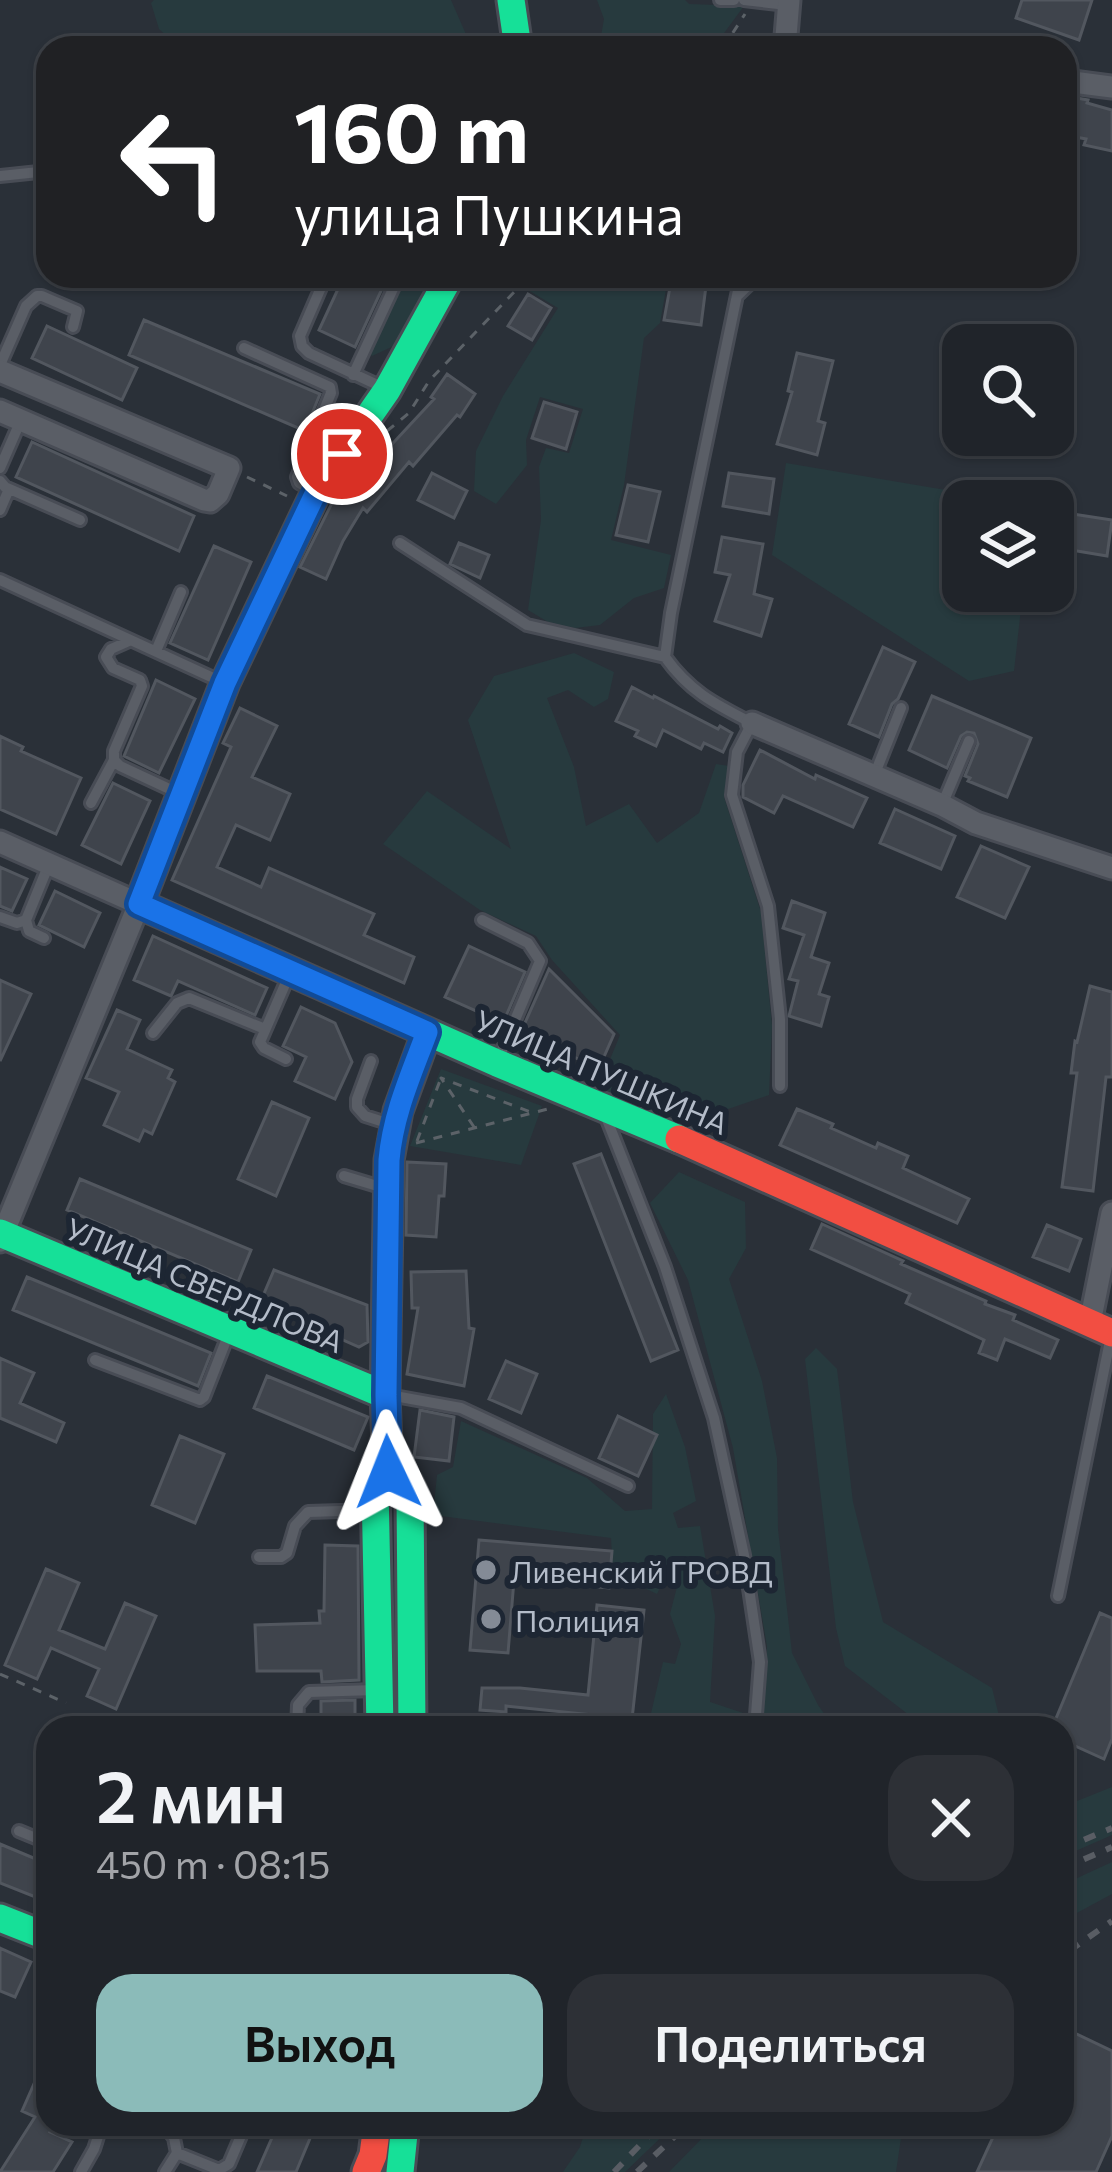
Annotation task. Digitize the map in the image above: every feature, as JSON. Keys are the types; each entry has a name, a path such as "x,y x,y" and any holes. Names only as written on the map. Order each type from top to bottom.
{"street":[{"path":"511,0 516,36"},
{"path":"767,2 780,36"},
{"path":"1077,83 1112,88"},
{"path":"1,1236 225,683 312,499 387,390 443,288"},
{"path":"0,368 229,469 218,494 204,500 11,415"},
{"path":"752,723 976,823 1112,868"},
{"name":"УЛИЦА ПУШКИНА","path":"0,842 1101,1328"},
{"path":"388,1472 387,1189 393,1125 427,1032"},
{"path":"1101,1328 1112,1213"},
{"name":"УЛИЦА СВЕРДЛОВА","path":"1,1236 386,1395"},
{"path":"380,1716 375,1487 380,1475 388,1472"},
{"path":"388,1472 404,1482 410,1495 412,1716"},
{"path":"0,1918 36,1932"},
{"path":"366,2172 375,2136"},
{"path":"400,2172 404,2136"}],"lane":[{"path":"720,0 734,0"},
{"path":"0,176 36,172"},
{"path":"321,288 301,343 309,353 387,390"},
{"path":"353,375 393,288"},
{"path":"665,657 738,288"},
{"path":"735,297 745,288"},
{"path":"0,368 26,306 37,296 77,310 74,327"},
{"path":"244,348 330,387 297,477 312,499"},
{"path":"0,468 11,415"},
{"path":"0,510 5,485 80,520"},
{"path":"400,543 527,625 665,657 700,696 752,723 737,752 732,795 768,906 780,1019 780,1086"},
{"path":"0,580 225,683"},
{"path":"156,652 181,592"},
{"path":"92,803 142,686 140,680 113,668 106,657 111,649 129,641"},
{"path":"874,776 902,708"},
{"path":"942,805 969,741"},
{"path":"114,760 182,795"},
{"path":"44,938 29,931 26,920 50,863"},
{"path":"0,917 26,920"},
{"path":"482,920 528,944 540,961 497,1063"},
{"path":"286,1059 261,1045 291,970"},
{"path":"153,1033 177,1004 190,998 266,1029"},
{"path":"371,1061 357,1107 365,1116 393,1125"},
{"path":"600,1103 665,1267 714,1418 744,1556 760,1662 756,1716"},
{"path":"344,1176 387,1189"},
{"path":"1058,1596 1101,1328"},
{"path":"95,1360 200,1400 230,1330"},
{"path":"386,1395 461,1408 628,1486"},
{"path":"259,1557 287,1553 295,1526 308,1512 378,1510"},
{"path":"298,1716 298,1705 309,1692 380,1690"},
{"path":"19,1831 36,1838"},
{"path":"82,2172 97,2136"},
{"path":"165,2172 177,2153 173,2136"},
{"path":"177,2153 213,2169 225,2168 241,2136"}],"path":[{"path":"734,36 767,2"},
{"path":"356,435 379,438 409,413 429,381 518,288"},
{"path":"229,469 312,499"},
{"path":"441,1078 535,1113"},
{"path":"441,1078 416,1143 552,1108"},
{"path":"441,1078 474,1127"},
{"path":"0,1674 66,1703"}],"green space":[{"path":"451,0 467,36 167,36 159,29 151,3"},
{"path":"597,0 744,6 722,36 601,36 604,19"},
{"path":"398,288 426,288 398,344 372,356 369,352"},
{"path":"525,288 666,288 660,323 644,338 624,485 611,540 671,555 664,588 634,598 600,625 575,628 548,622 528,610 541,520 539,467 546,448 569,453 583,409 540,397 526,440 527,465 496,504 474,491 476,451 503,396 558,308"},
{"path":"786,463 942,489 942,612 1021,612 1014,671 969,681 772,555"},
{"path":"574,653 614,672 608,699 594,707 568,690 547,698 574,767 586,826 629,804 657,843 699,813 716,764 729,766 724,797 761,912 772,1026 769,1095 690,1122 600,1095 620,1035 536,936 480,910 383,844 427,791 511,849 468,720 494,676"},
{"path":"441,1069 542,1106 521,1165 410,1146"},
{"path":"679,1172 745,1202 746,1248 729,1279 762,1381 777,1458 778,1529 792,1653 826,1716 764,1716 767,1646 733,1448 688,1280 650,1203"},
{"path":"816,1348 837,1369 853,1502 883,1622 992,1688 999,1716 910,1716 845,1666 836,1628 805,1359"},
{"path":"666,1394 685,1447 696,1501 673,1513 678,1528 700,1526 715,1616 710,1702 746,1716 650,1716 663,1662 675,1664 681,1644 670,1614 684,1560 674,1558 657,1594 613,1573 611,1538 433,1515 437,1475 453,1467 461,1421 587,1478 625,1511 652,1509 653,1414"},
{"path":"1112,1787 1112,1835 1074,1852 1074,1802"},
{"path":"1112,1862 1112,1894 1074,1915 1074,1879"},
{"path":"583,2136 662,2136 625,2172 563,2172"},
{"path":"704,2136 901,2136 896,2172 669,2172"}],"building":[{"path":"1022,0 1092,0 1079,40 1016,18"},
{"path":"1077,98 1112,110 1112,151 1084,145 1086,139 1077,137"},
{"path":"338,288 382,288 355,347 319,330"},
{"path":"670,288 706,288 701,325 664,320"},
{"path":"528,294 551,308 532,340 508,326"},
{"path":"144,320 320,394 305,431 129,355"},
{"path":"47,326 137,368 122,400 32,358"},
{"path":"797,353 833,361 818,421 825,423 817,455 777,444"},
{"path":"447,374 475,394 460,417 413,466 409,462 367,512 363,508 326,579 300,567 337,493 373,450 381,456 434,399"},
{"path":"544,402 577,412 566,449 532,438"},
{"path":"32,442 194,516 179,551 16,477"},
{"path":"432,473 467,491 454,518 418,500"},
{"path":"729,473 774,479 769,514 723,506"},
{"path":"628,485 660,492 648,542 616,535"},
{"path":"1074,514 1112,520 1107,556 1074,550"},
{"path":"722,537 763,544 754,594 772,599 761,636 715,621 730,575 715,572"},
{"path":"459,543 489,555 480,578 450,564"},
{"path":"214,546 251,562 208,660 170,643"},
{"path":"883,647 915,662 879,737 849,724"},
{"path":"156,680 195,699 159,773 124,756"},
{"path":"632,687 732,733 723,752 704,743 701,749 663,730 656,746 635,736 638,731 616,721"},
{"path":"932,696 1031,738 1007,797 965,776 978,744 974,733 961,736 947,768 909,750"},
{"path":"240,708 277,726 252,777 290,794 270,840 236,825 217,867 261,887 269,868 374,914 364,935 414,957 404,983 172,880 231,747 223,743"},
{"path":"0,736 23,747 21,751 81,778 56,834 0,809"},
{"path":"760,750 815,779 816,775 867,798 853,827 783,796 774,813 743,797 743,785"},
{"path":"113,783 150,801 121,864 82,845"},
{"path":"895,809 955,836 941,869 880,843"},
{"path":"981,846 1029,867 1005,918 957,897"},
{"path":"0,867 27,879 12,911 0,906"},
{"path":"55,891 100,913 84,947 39,925"},
{"path":"792,901 825,913 811,957 829,963 819,994 829,997 821,1026 789,1016 798,981 789,979 804,935 783,928"},
{"path":"153,936 267,988 255,1015 178,981 171,996 134,980"},
{"path":"469,946 525,972 503,1023 445,997"},
{"path":"549,969 614,1034 599,1068 520,1034"},
{"path":"0,980 31,994 0,1061"},
{"path":"1090,986 1112,992 1112,1077 1106,1077 1093,1191 1062,1187 1077,1073 1071,1073 1075,1041"},
{"path":"301,1007 335,1023 352,1062 335,1099 295,1081 306,1057 283,1046"},
{"path":"117,1010 140,1020 127,1049 172,1070 168,1078 175,1082 152,1134 144,1130 139,1141 104,1125 119,1092 86,1078"},
{"path":"272,1102 309,1118 276,1196 238,1179"},
{"path":"797,1109 876,1148 878,1143 908,1156 903,1168 969,1199 957,1223 780,1145"},
{"path":"601,1154 678,1350 651,1361 574,1164"},
{"path":"407,1162 446,1164 436,1237 406,1235"},
{"path":"80,1179 251,1250 238,1282 67,1210"},
{"path":"822,1224 1058,1340 1050,1358 1005,1339 997,1360 979,1353 984,1340 906,1303 910,1294 811,1249"},
{"path":"1047,1225 1081,1239 1069,1271 1033,1257"},
{"path":"274,1270 367,1305 368,1342 359,1347 260,1303"},
{"path":"466,1271 469,1328 474,1329 464,1386 407,1374 418,1308 412,1308 411,1272"},
{"path":"27,1277 211,1353 198,1386 13,1310"},
{"path":"0,1358 34,1373 20,1403 64,1423 56,1442 0,1418"},
{"path":"506,1361 537,1374 521,1413 489,1399"},
{"path":"267,1376 368,1417 354,1450 254,1408"},
{"path":"420,1410 454,1417 449,1461 414,1457"},
{"path":"618,1416 657,1435 638,1476 599,1458"},
{"path":"180,1436 224,1454 195,1523 152,1505"},
{"name":"Полиция","path":"479,1540 612,1551 609,1588 514,1580 508,1653 470,1650"},
{"path":"325,1545 358,1546 359,1680 322,1682 321,1671 257,1671 255,1625 320,1623"},
{"path":"46,1569 79,1583 59,1630 105,1649 125,1603 156,1616 116,1709 87,1696 99,1669 51,1648 37,1679 5,1665"},
{"path":"597,1605 644,1610 632,1716 506,1706 506,1712 480,1710 482,1688 588,1695"},
{"path":"1100,1613 1112,1618 1112,1739 1104,1759 1074,1745 1074,1716 1057,1716"},
{"path":"355,1700 355,1716 321,1716 321,1701"},
{"path":"0,1844 36,1859 36,1897 0,1883"},
{"path":"0,1948 31,1962 15,1997 0,1991"},
{"path":"1074,2033 1112,2051 1112,2136 1096,2172 977,2172 994,2136 1074,2136"},
{"path":"36,2079 36,2136 59,2136 72,2142 53,2172 0,2172 35,2117 22,2111"},
{"path":"273,2136 311,2136 296,2172 257,2172"}],"railway":[{"path":"1074,1844 1112,1828"},
{"path":"1074,1864 1112,1847"},
{"path":"1074,1948 1112,1921"},
{"path":"614,2172 648,2136"},
{"path":"637,2172 675,2136"}],"traffic: fast":[{"path":"511,0 516,36"},
{"path":"443,288 387,390 316,492 225,683 139,904 679,1139"},
{"path":"380,1716 375,1487 380,1475 388,1472 389,1160 398,1111 427,1032"},
{"path":"0,1233 385,1395"},
{"path":"388,1472 404,1482 410,1495 412,1716"},
{"path":"0,1918 36,1932"},
{"path":"400,2172 404,2136"}],"traffic: jam":[{"path":"679,1139 1112,1333"},
{"path":"366,2172 375,2136"}],"place":[{"name":"Ливенский ГРОВД","path":"486,1570"},
{"name":"Полиция","path":"491,1619"}],"route":[{"path":"342,454 316,492 225,683 139,904 427,1032 400,1099 389,1160 388,1472"}]}
